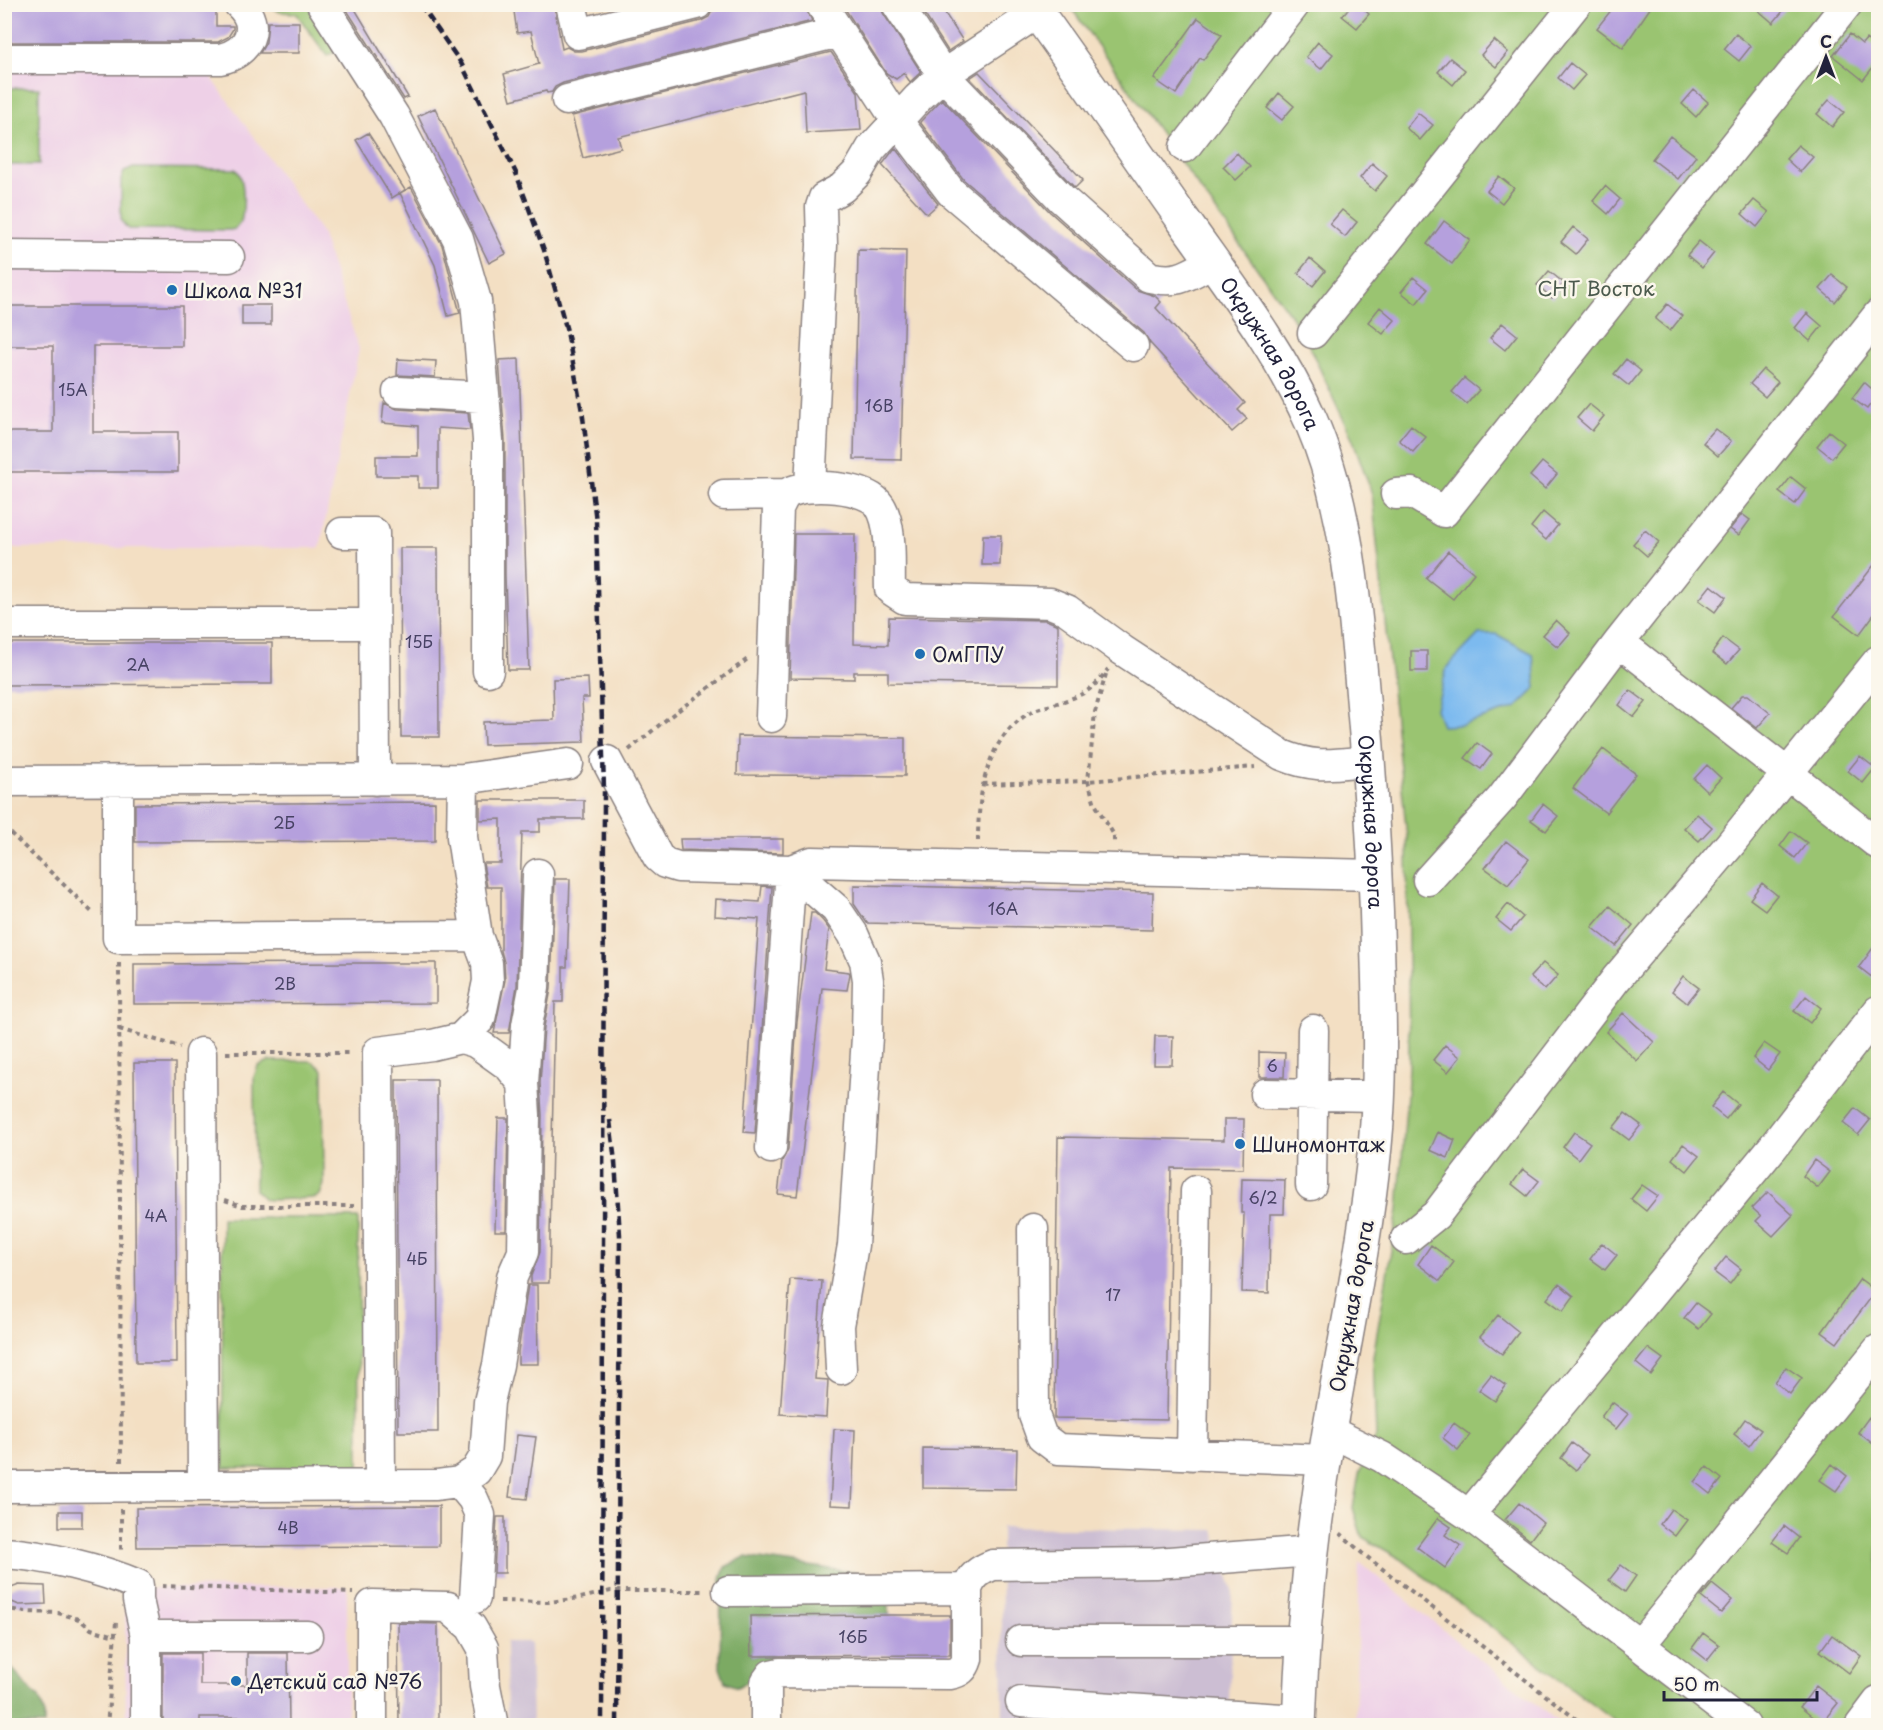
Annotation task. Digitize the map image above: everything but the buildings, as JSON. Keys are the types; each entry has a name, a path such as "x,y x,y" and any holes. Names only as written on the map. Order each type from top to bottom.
{"main road":[{"name":"Окружная дорога","path":"1034,9 1252,318 1297,393 1322,452 1336,497 1346,552 1369,761 1376,875 1380,1034 1378,1096 1375,1146 1367,1210 1327,1445 1313,1551 1303,1641 1299,1723"}],"lane":[{"path":"4,59 220,60 232,57 242,50 249,40 251,28 249,16 239,4"},
{"path":"322,4 394,116 458,239 476,301 488,440 488,671"},
{"path":"571,4 578,34 679,7"},
{"path":"821,4 898,122 951,192 1133,346"},
{"path":"897,4 943,75 1062,199 1149,277 1166,281 1183,278 1212,262"},
{"path":"1185,147 1295,4"},
{"path":"1313,333 1576,4"},
{"path":"1396,494 1413,493 1444,512 1847,4"},
{"path":"771,717 778,508 798,490 822,244 821,207 824,198 842,188 857,173 871,149 918,98 943,75 1034,9"},
{"path":"567,100 839,32"},
{"path":"4,255 229,257"},
{"path":"1428,880 1502,798 1619,642 1878,315"},
{"path":"398,392 484,397"},
{"path":"724,495 835,488 866,494 879,504 887,520 890,589 905,599 1050,603 1067,610 1122,650 1282,755 1301,763 1318,765 1369,761"},
{"path":"342,533 374,533 375,780"},
{"path":"4,624 374,624"},
{"path":"1619,642 1878,844"},
{"path":"1406,1239 1436,1215 1616,980 1878,661"},
{"path":"606,761 658,857 665,863 678,867 791,870 812,862 1376,875"},
{"path":"4,781 463,779 568,764"},
{"path":"463,779 462,837 477,936 487,963 488,981 475,1035"},
{"path":"118,781 118,938 477,936"},
{"path":"771,1148 791,870"},
{"path":"791,870 836,909 853,934 865,961 868,980 867,1037 853,1245 839,1326 841,1369"},
{"path":"4,1487 436,1485 459,1482 476,1471 485,1456 489,1402 500,1356 512,1276 523,1252 525,1115 523,1083 527,1025 534,988 538,874"},
{"path":"1469,1515 1773,1146 1878,1011"},
{"path":"1311,1185 1313,1030"},
{"path":"475,1035 509,1066 523,1083"},
{"path":"380,1485 378,1052 432,1045 475,1035"},
{"path":"201,1053 203,1486"},
{"path":"1265,1094 1378,1096"},
{"path":"1192,1455 1196,1191"},
{"path":"1033,1229 1034,1415 1042,1437 1058,1449 1192,1455 1327,1445 1382,1457 1469,1515 1745,1725"},
{"path":"1640,1644 1878,1350"},
{"path":"459,1482 473,1498 480,1515 475,1598"},
{"path":"766,1725 766,1682 771,1675 780,1673 950,1674 958,1672 965,1667 967,1659 967,1589 971,1580 981,1570 993,1565 1156,1563 1313,1551"},
{"path":"4,1553 64,1563 130,1581 138,1600 146,1636 146,1725"},
{"path":"728,1591 967,1589"},
{"path":"372,1725 372,1605 448,1607 471,1627 483,1648 485,1686 493,1725"},
{"path":"146,1636 307,1636"},
{"path":"1021,1641 1303,1641"},
{"path":"1021,1702 1299,1723"},
{"path":"1860,1725 1878,1702"}],"path":[{"path":"606,761 625,753 773,640"},
{"path":"978,834 983,784 991,756 1005,732 1033,711 1080,696 1096,685 1108,668 1100,688 1095,712 1088,781 1095,804 1114,835"},
{"path":"983,784 1088,781 1301,763"},
{"path":"4,827 118,938 121,1486 130,1581 115,1636 107,1725"},
{"path":"119,1029 201,1053 378,1052"},
{"path":"202,1192 242,1206 379,1206"},
{"path":"1318,1513 1362,1553 1585,1725"},
{"path":"130,1581 361,1593 372,1605"},
{"path":"475,1598 511,1602 549,1602 611,1591 728,1591"},
{"path":"4,1608 25,1612 58,1613 79,1619 91,1629 104,1634 146,1636"}],"shaded area":[{"name":"Школа №31","path":"4,64 202,64 321,232 359,349 320,548 5,548"},
{"path":"1001,1527 1214,1530 1233,1591 1229,1700 1220,1725 1003,1725"},
{"path":"1359,1562 1562,1725 1355,1725"},
{"name":"Детский сад №76","path":"347,1587 347,1725 126,1725 125,1588"},
{"path":"506,1642 530,1642 532,1725 507,1725"}],"green space":[{"path":"267,5 319,5 345,46 327,56 296,13 280,12"},
{"name":"СНТ Восток","path":"1069,5 1878,5 1878,1725 1620,1725 1401,1559 1362,1537 1353,1508 1359,1474 1376,1436 1373,1357 1398,1210 1409,1068 1407,837 1372,494 1353,440 1303,333"},
{"path":"5,88 39,88 39,165 5,165"},
{"path":"133,168 235,169 239,173 243,186 241,222 235,229 230,230 128,229 121,218 121,180 124,172"},
{"path":"269,1061 309,1061 314,1062 323,1070 324,1184 320,1195 315,1198 270,1200 264,1199 255,1190 254,1077 258,1066"},
{"path":"222,1218 358,1218 359,1467 223,1468"},
{"path":"745,1557 859,1573 878,1578 889,1599 889,1615 751,1616 751,1656 773,1656 758,1675 737,1687 725,1682 720,1668 721,1579 725,1567"},
{"path":"4,1661 39,1697 44,1712 44,1725 5,1725"}],"water":[{"path":"1479,634 1496,634 1533,654 1536,688 1517,707 1462,725 1442,726 1436,709 1447,667"}],"railway":[{"path":"420,4 461,63 516,173 544,250 567,331 583,417 596,521 604,790 602,1726"},
{"path":"610,1120 620,1235 617,1726"}],"place":[{"name":"Школа №31","path":"172,290"},
{"name":"ОмГПУ","path":"920,654"},
{"name":"Шиномонтаж","path":"1240,1144"},
{"name":"Детский сад №76","path":"236,1681"}]}
